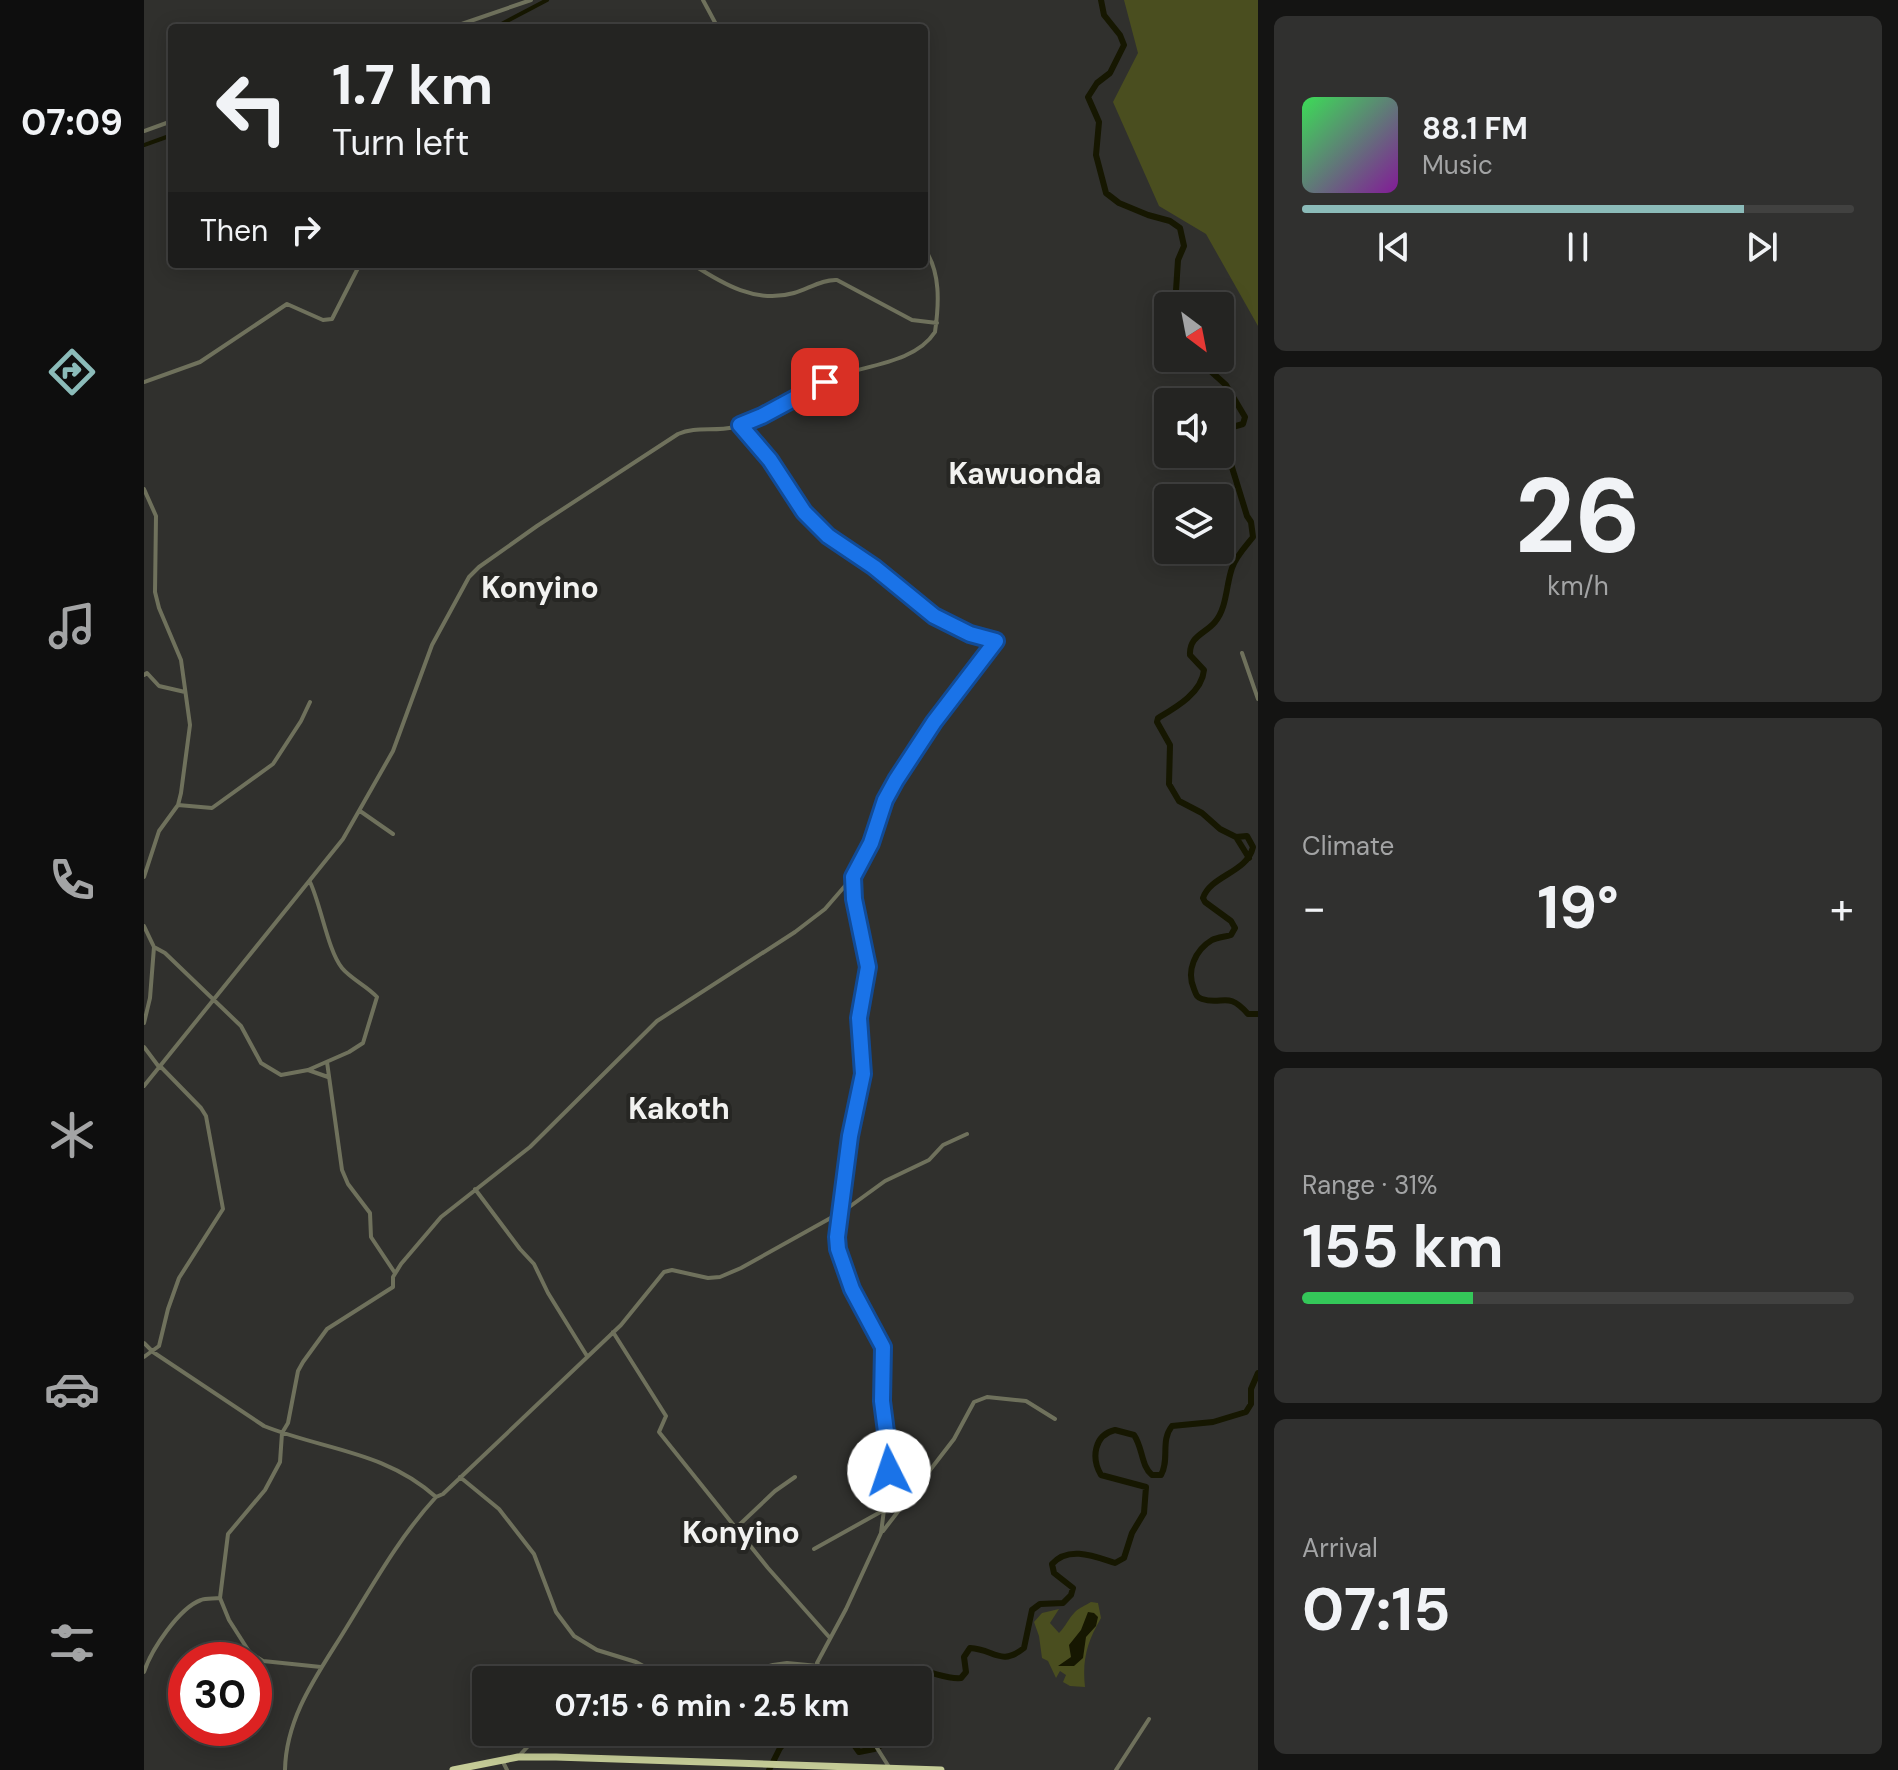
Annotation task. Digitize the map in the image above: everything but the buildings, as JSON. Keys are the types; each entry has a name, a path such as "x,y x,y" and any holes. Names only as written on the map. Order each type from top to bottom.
{"highway":[{"path":"453,1770 518,1757 664,1759 941,1770"}],"street":[{"path":"462,24 531,0"},
{"path":"703,0 716,24"},
{"path":"144,131 168,122"},
{"path":"144,1086 343,839 399,736 432,645 452,604 473,573 616,473 678,434 740,425 835,377 888,362 932,336 937,323 937,282 928,255"},
{"path":"144,382 200,362 287,304 323,320 332,319 358,268"},
{"path":"699,268 742,291 772,297 837,280 912,320 937,323"},
{"path":"321,1667 263,1661 255,1657 229,1620 220,1598 228,1534 272,1479 280,1462 282,1433 291,1410 298,1371 323,1334 390,1290 394,1285 395,1273 441,1217 530,1147 657,1021 795,932 825,909 853,877 871,843 885,800 896,780 934,722 996,641 970,634 934,616 874,567 828,536 804,512 770,460 740,425"},
{"path":"144,489 156,516 157,600 181,660 190,725 178,805 159,831 144,877"},
{"path":"1242,653 1258,699"},
{"path":"144,675 147,673 159,686 185,692"},
{"path":"178,805 212,808 273,764 310,702"},
{"path":"360,811 393,834"},
{"path":"853,877 854,899 868,967 859,1018 863,1074 838,1213 838,1249 857,1300 879,1338 884,1356 882,1401 889,1455 881,1533"},
{"path":"154,947 165,953 241,1026 256,1057 267,1068 281,1075 308,1070 363,1043 377,997 341,967 310,882"},
{"path":"144,926 154,947 150,998 144,1023"},
{"path":"144,967 152,967"},
{"path":"144,1047 206,1116 223,1209 179,1278 159,1346 144,1357"},
{"path":"327,1062 342,1170 348,1184 370,1213 371,1237 395,1273"},
{"path":"308,1070 329,1078"},
{"path":"285,1770 288,1740 310,1686 398,1546 436,1497 443,1494 613,1332 664,1272 672,1270 699,1277 720,1277 741,1268 838,1213 885,1181 925,1162 943,1145 967,1134"},
{"path":"475,1189 534,1264 587,1357"},
{"path":"613,1332 666,1416 659,1432 768,1568 830,1638"},
{"path":"144,1343 244,1414 282,1433 387,1464 407,1474 436,1497"},
{"path":"769,1666 787,1663 818,1666 881,1533 954,1439 974,1402 987,1397 1026,1401 1055,1419"},
{"path":"460,1477 499,1509 534,1554 556,1612 574,1636 597,1650 643,1666"},
{"path":"737,1527 775,1491 795,1477"},
{"path":"814,1549 884,1510"},
{"path":"144,1672 149,1657 167,1629 196,1602 220,1598"},
{"path":"1116,1770 1149,1719"},
{"path":"518,1757 528,1746"},
{"path":"876,1746 893,1769"},
{"path":"663,1770 664,1759"},
{"path":"502,1760 507,1770"}],"green space":[{"path":"1124,0 1258,0 1258,326 1206,234 1159,206 1113,102 1138,53"},
{"path":"1091,1602 1098,1603 1101,1618 1087,1651 1085,1687 1070,1686 1063,1682 1066,1675 1060,1671 1056,1678 1048,1661 1042,1658 1034,1622 1042,1613 1059,1609 1050,1623 1059,1633 1075,1612"}],"shaded area":[{"path":"1088,1612 1098,1617 1096,1626 1086,1637 1083,1658 1074,1666 1058,1666 1071,1657 1069,1645 1081,1630"}],"waterway":[{"path":"502,24 547,0"},
{"path":"1101,0 1104,15 1124,45 1110,73 1097,83 1088,97 1099,122 1096,155 1106,193 1119,203 1170,221 1180,228 1184,246 1178,260 1176,292"},
{"path":"144,145 168,136"},
{"path":"1212,372 1226,385 1245,417 1243,424 1229,428 1222,435 1251,522 1253,537 1234,564 1219,616 1198,636 1190,649 1190,655 1204,670 1198,686 1187,699 1158,718 1157,722 1170,745 1169,784 1179,801 1202,813 1220,829 1236,837 1247,836 1253,847 1244,863 1213,884 1203,898 1235,928 1231,935 1206,944 1197,955 1191,975 1194,989 1202,999 1230,1001 1248,1014 1258,1014"},
{"path":"1236,837 1249,858"},
{"path":"932,1673 961,1678 966,1672 964,1657 970,1648 1003,1657 1024,1648 1032,1610 1040,1604 1063,1603 1071,1595 1073,1588 1054,1573 1052,1564 1059,1558 1074,1554 1115,1563 1124,1558 1132,1533 1144,1513 1146,1487 1101,1475 1095,1455 1103,1437 1115,1430 1134,1435 1148,1471 1152,1475 1161,1475 1166,1438 1172,1426 1213,1422 1246,1412 1251,1404 1251,1389 1258,1373"},
{"path":"769,1770 782,1746"},
{"path":"855,1746 859,1752 880,1746"}],"district":[{"name":"Kawuonda","path":"1025,474"},
{"name":"Konyino","path":"540,588"},
{"name":"Kakoth","path":"679,1109"},
{"name":"Konyino","path":"741,1533"}],"route":[{"path":"825,382 740,425 770,460 786,489 804,512 828,536 874,567 934,616 970,634 996,641 946,705 896,780 882,806 871,843 853,877 854,899 868,967 859,1018 863,1074 850,1136 837,1237 852,1289 883,1347 882,1401 889,1471"}]}
